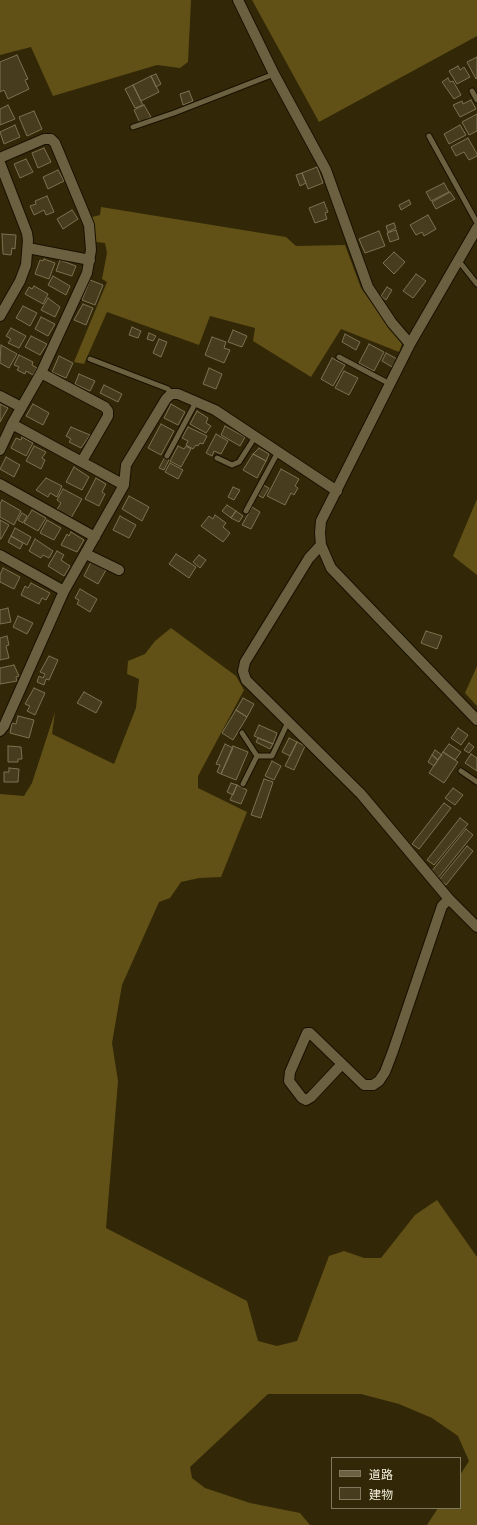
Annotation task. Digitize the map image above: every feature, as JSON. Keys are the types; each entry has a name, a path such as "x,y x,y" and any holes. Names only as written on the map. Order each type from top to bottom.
{"street":[{"path":"238,0 274,74 326,170 368,287 392,323 410,344"},
{"path":"0,158 44,139 51,139 55,143 89,225 90,260 87,273 41,374 21,407 0,450"},
{"path":"0,163 27,233 28,248 26,265 20,281 0,316"},
{"path":"477,228 410,344 321,521 321,545 331,568 477,720"},
{"path":"28,248 90,260"},
{"path":"41,374 105,407 108,411 108,416 82,461"},
{"path":"0,731 4,718 64,590 86,554 124,485 126,465 166,399 171,394 178,394 215,410 337,491"},
{"path":"0,396 21,407"},
{"path":"12,424 124,485"},
{"path":"0,484 95,537"},
{"path":"321,545 308,558 245,662 244,671 246,680 361,794 449,899 477,927"},
{"path":"86,554 119,570"},
{"path":"0,555 64,590"},
{"path":"342,1064 311,1097 306,1100 302,1098 289,1081 290,1072 307,1033 310,1033 364,1085 373,1085 378,1081 385,1072 442,906 449,899"}],"lane":[{"path":"133,127 174,113 274,74"},
{"path":"472,91 477,100"},
{"path":"429,136 477,223"},
{"path":"458,260 477,284"},
{"path":"339,356 390,384"},
{"path":"90,359 168,389 171,394"},
{"path":"167,456 196,401"},
{"path":"217,458 232,465 239,462 255,437"},
{"path":"246,511 278,452"},
{"path":"257,756 272,756 289,722"},
{"path":"242,733 257,756"},
{"path":"243,784 257,756"},
{"path":"461,771 477,782"}],"shaded area":[{"path":"0,0 191,0 188,62 180,68 157,65 53,96 31,47 0,55"},
{"path":"252,0 477,0 477,36 319,122"},
{"path":"101,207 286,237 296,246 345,245 361,288 402,344 399,352 341,329 311,377 253,341 255,328 210,316 199,345 107,312 84,364 74,362 107,282 102,279 107,253 105,243 96,242 92,217 100,215"},
{"path":"477,499 477,575 453,556"},
{"path":"171,628 236,676 244,690 198,776 198,788 247,812 221,877 199,878 181,882 170,898 159,902 122,985 112,1043 118,1081 106,1228 247,1301 258,1341 277,1346 297,1341 329,1256 344,1251 364,1258 381,1258 415,1215 437,1200 477,1257 477,1525 427,1525 437,1509 461,1509 461,1473 469,1461 458,1436 432,1418 399,1404 361,1394 268,1394 190,1467 192,1478 205,1488 250,1503 300,1513 310,1525 0,1525 0,794 24,796 32,783 55,712 52,734 114,764 136,708 139,679 127,674 128,661 145,654 155,641"},
{"path":"477,666 477,706 465,693"}],"building":[{"path":"17,55 28,79 25,80 29,89 8,99 4,90 0,92 0,62"},
{"path":"477,57 477,78 476,79 467,62"},
{"path":"458,66 460,70 464,67 470,77 457,84 449,71"},
{"path":"156,74 161,84 156,87 151,76"},
{"path":"151,76 159,92 141,101 133,85"},
{"path":"448,78 450,82 453,81 461,95 454,99 442,82"},
{"path":"133,85 143,105 135,108 125,89"},
{"path":"189,91 193,101 183,105 180,94"},
{"path":"471,100 476,109 460,117 453,105 462,101 463,104"},
{"path":"8,105 15,119 0,125 0,109"},
{"path":"144,105 151,117 140,123 134,110"},
{"path":"34,111 42,129 27,136 19,117"},
{"path":"477,114 477,131 469,135 462,122"},
{"path":"15,125 20,137 4,144 0,132"},
{"path":"460,125 466,135 449,144 444,134"},
{"path":"468,138 477,154 477,156 469,160 464,152 456,156 451,147"},
{"path":"44,148 51,162 38,168 32,153"},
{"path":"26,159 33,172 20,178 14,164"},
{"path":"317,167 323,183 308,189 302,173"},
{"path":"58,170 64,181 48,189 43,177"},
{"path":"302,173 306,183 300,186 296,175"},
{"path":"444,183 449,192 431,201 426,192"},
{"path":"450,192 455,199 436,209 432,202"},
{"path":"47,196 54,212 46,215 44,210 34,215 30,206 36,204 35,201"},
{"path":"409,200 411,204 401,210 399,205"},
{"path":"324,202 328,212 325,213 327,219 315,223 309,208"},
{"path":"72,210 78,219 63,229 57,219"},
{"path":"428,215 436,229 424,236 422,232 416,235 410,225"},
{"path":"394,223 396,228 388,232 386,226"},
{"path":"396,230 399,239 390,242 387,233"},
{"path":"379,231 385,246 365,253 359,239"},
{"path":"2,234 16,235 15,249 12,248 11,255 3,254"},
{"path":"394,252 405,262 394,274 383,263"},
{"path":"44,259 55,263 49,279 35,274 40,260 43,261"},
{"path":"60,260 76,266 72,276 56,271"},
{"path":"416,274 426,281 413,298 403,291"},
{"path":"53,276 70,286 66,295 48,285"},
{"path":"90,280 103,285 95,305 82,300"},
{"path":"34,286 48,294 43,304 25,294 29,287 32,289"},
{"path":"387,287 392,290 386,300 381,296"},
{"path":"48,298 60,307 55,317 41,310"},
{"path":"83,304 93,308 86,325 74,320"},
{"path":"23,306 37,313 30,326 16,318"},
{"path":"41,317 55,324 48,336 35,329"},
{"path":"132,327 141,331 138,338 129,335"},
{"path":"11,328 26,336 19,348 8,343 11,339 6,336"},
{"path":"233,330 247,336 242,347 228,342"},
{"path":"149,333 156,336 153,341 147,339"},
{"path":"345,334 360,342 356,350 342,342"},
{"path":"31,336 47,344 40,355 25,347"},
{"path":"212,337 226,342 224,348 230,350 224,363 205,355"},
{"path":"159,339 167,342 161,357 153,353"},
{"path":"369,344 384,352 374,371 359,363"},
{"path":"1,345 17,354 9,368 0,363"},
{"path":"386,353 397,359 392,367 382,361"},
{"path":"19,355 33,362 32,365 37,368 33,375 26,371 25,374 17,370 19,367 14,365"},
{"path":"59,356 73,363 66,378 52,372"},
{"path":"332,358 345,365 333,386 321,379"},
{"path":"209,368 222,374 216,389 203,384"},
{"path":"344,371 358,378 349,395 335,388"},
{"path":"79,374 95,381 90,391 75,384"},
{"path":"104,385 122,394 118,402 100,393"},
{"path":"0,404 8,408 0,422"},
{"path":"33,404 49,413 43,425 26,416"},
{"path":"171,404 185,412 178,425 164,418"},
{"path":"197,411 208,418 206,423 211,426 206,433 190,424"},
{"path":"161,424 174,431 161,455 148,448"},
{"path":"225,426 245,437 240,446 221,435"},
{"path":"71,427 90,435 81,448 69,442 71,439 66,436"},
{"path":"188,427 207,436 203,444 200,443 198,446 196,445 193,449 186,445 188,441 182,438"},
{"path":"216,434 228,441 221,454 214,451 212,456 206,453"},
{"path":"22,437 33,443 26,456 11,448 16,438 21,440"},
{"path":"34,446 46,452 42,458 45,460 41,469 26,461"},
{"path":"178,446 184,449 186,446 191,449 181,467 170,461"},
{"path":"259,448 269,454 266,461 253,454"},
{"path":"253,454 266,461 257,478 243,470"},
{"path":"6,457 20,465 14,477 0,469"},
{"path":"165,457 169,460 164,470 159,468"},
{"path":"170,463 183,470 178,479 165,472"},
{"path":"74,467 89,477 82,490 66,482"},
{"path":"281,469 299,479 295,486 298,488 294,495 291,493 285,505 267,496"},
{"path":"46,478 62,486 57,497 50,493 48,497 36,490"},
{"path":"96,478 106,484 102,492 105,494 99,506 85,499"},
{"path":"263,485 269,488 263,498 258,495"},
{"path":"233,487 240,490 234,500 228,497"},
{"path":"63,489 82,499 71,518 56,511 61,503 57,500"},
{"path":"129,496 149,507 142,521 122,509"},
{"path":"2,500 21,511 14,525 0,517 0,504"},
{"path":"227,505 236,511 231,518 222,511"},
{"path":"252,507 260,512 251,529 242,525"},
{"path":"32,510 46,518 38,531 24,523"},
{"path":"236,511 243,516 239,522 231,518"},
{"path":"22,513 27,516 23,523 18,520"},
{"path":"215,515 226,523 223,527 230,533 223,542 201,526 209,516 213,519"},
{"path":"120,516 136,525 129,538 113,530"},
{"path":"0,520 9,525 1,539 0,539"},
{"path":"47,520 61,528 54,540 40,533"},
{"path":"15,528 31,537 27,545 11,536"},
{"path":"71,532 84,540 77,552 61,545 67,534 69,536"},
{"path":"11,536 23,543 20,549 8,542"},
{"path":"35,539 53,551 49,558 43,555 41,558 29,551"},
{"path":"57,551 64,555 61,560 70,566 64,576 48,566"},
{"path":"176,554 196,567 189,578 169,564"},
{"path":"199,555 206,560 200,568 193,562"},
{"path":"91,562 106,570 98,584 84,576"},
{"path":"3,568 20,577 14,589 0,582 0,575"},
{"path":"31,583 50,593 46,600 42,598 39,604 21,595 25,586 28,588"},
{"path":"80,589 97,599 90,612 77,604 79,600 75,598"},
{"path":"8,608 11,622 0,624 0,610"},
{"path":"18,616 33,623 27,634 13,627"},
{"path":"426,631 442,636 437,649 421,643"},
{"path":"7,636 9,645 6,646 9,658 0,660 0,638"},
{"path":"49,656 58,660 49,680 46,679 44,685 37,682 39,676 43,678 45,674 40,672"},
{"path":"14,665 19,676 16,677 17,681 0,684 0,668"},
{"path":"34,688 45,693 35,715 27,711 30,706 25,704"},
{"path":"84,692 102,702 96,713 77,703"},
{"path":"243,698 254,704 247,717 236,710"},
{"path":"236,710 247,717 233,740 222,733"},
{"path":"18,716 34,720 29,738 10,733 12,723 16,724"},
{"path":"259,725 277,733 273,744 254,736"},
{"path":"458,728 468,735 461,745 451,738"},
{"path":"258,738 273,744 270,749 256,742"},
{"path":"289,738 297,742 290,756 282,752"},
{"path":"297,742 305,746 294,770 285,766"},
{"path":"469,743 474,747 469,753 464,750"},
{"path":"225,744 233,748 221,774 217,772 220,765 216,764"},
{"path":"449,744 461,752 455,760 443,752"},
{"path":"8,746 21,747 22,759 18,759 18,762 8,762"},
{"path":"233,746 248,752 236,780 221,774"},
{"path":"435,750 442,755 438,760 432,755"},
{"path":"443,752 458,762 444,783 429,773"},
{"path":"471,754 477,758 477,771 465,763"},
{"path":"432,755 438,760 434,766 428,762"},
{"path":"272,761 281,766 274,780 265,776"},
{"path":"9,768 19,769 18,782 4,782 4,772 9,772"},
{"path":"264,779 273,782 261,818 251,815"},
{"path":"231,783 237,785 233,795 227,792"},
{"path":"237,785 247,790 241,804 230,800"},
{"path":"453,788 463,795 455,805 445,798"},
{"path":"444,803 451,808 419,849 412,844"},
{"path":"460,818 468,824 434,865 427,860"},
{"path":"466,829 473,835 438,878 431,872"},
{"path":"467,846 473,851 446,885 439,880"}]}
